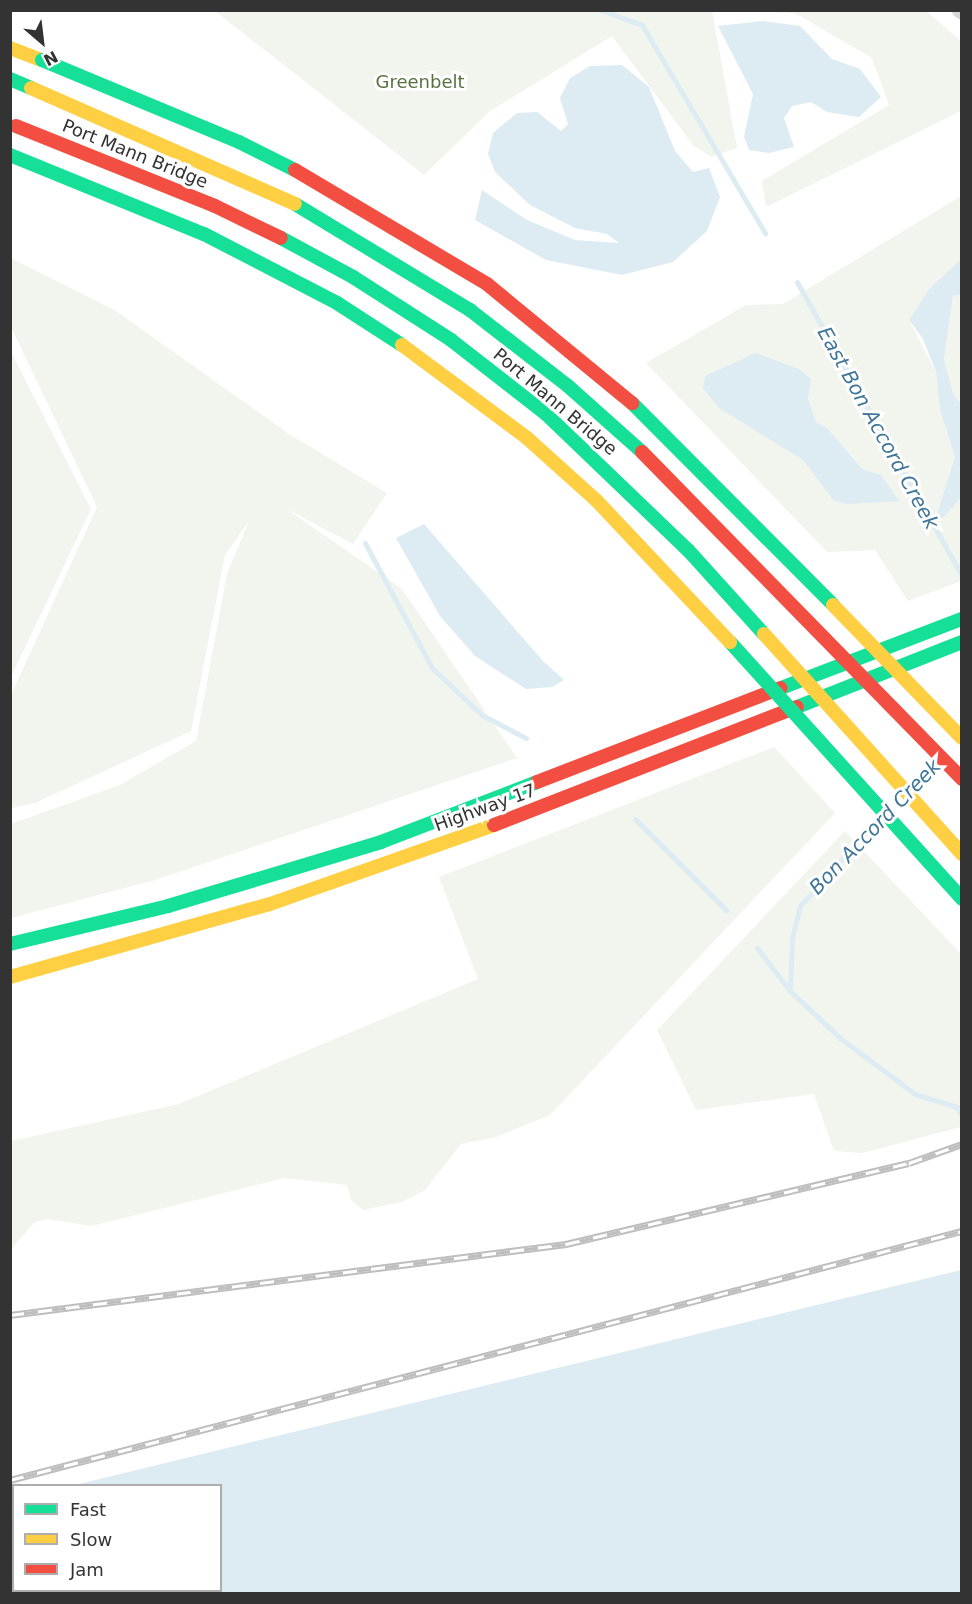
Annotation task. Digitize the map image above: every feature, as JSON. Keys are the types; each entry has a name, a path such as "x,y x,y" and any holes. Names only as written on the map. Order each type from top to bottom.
{"highway":[{"path":"10,48 239,142 312,178 487,284 587,362 665,432 962,738"},
{"name":"Port Mann Bridge","path":"10,80 299,206 470,310 568,386 644,454 962,779"},
{"name":"Port Mann Bridge","path":"14,124 215,206 284,238 353,277 451,340 546,414 618,480 688,550 962,854"},
{"path":"10,155 204,234 270,266 337,303 434,366 499,416 597,501 666,571 962,898"},
{"name":"Highway 17","path":"10,944 179,903 381,842 962,619"},
{"name":"Highway 17","path":"10,977 270,904 508,820 962,642"}],"green space":[{"name":"Greenbelt","path":"215,11 712,11 737,148 711,157 693,145 612,36 490,111 424,175"},
{"path":"750,11 926,11 961,41 961,111 766,207 762,181 889,105 872,58 795,13"},
{"path":"961,196 961,259 929,289 909,320 936,372 940,410 955,457 938,522 961,498 961,581 908,601 875,550 827,552 646,363 746,305 783,304"},
{"path":"11,258 116,311 289,434 387,493 353,544 285,508 402,589 517,758 155,880 11,918 11,824 120,785 196,741 227,574 249,521 225,555 191,731 35,803 11,808 11,695 97,507 11,327"},
{"path":"953,294 961,295 961,404 953,393 944,359"},
{"path":"11,352 91,509 10,677"},
{"path":"774,747 835,813 550,1115 496,1137 461,1144 425,1190 402,1202 363,1210 351,1200 347,1185 284,1178 91,1226 48,1219 35,1222 11,1249 11,1141 179,1104 478,979 439,877"},
{"path":"845,831 961,954 961,1127 862,1153 834,1151 814,1094 696,1110 657,1030"}],"shaded area":[{"path":"763,21 800,26 832,59 860,69 881,97 859,117 827,112 811,102 792,106 784,118 794,147 769,153 749,150 744,137 753,94 718,26"},
{"path":"622,65 649,87 675,151 693,172 709,168 720,197 707,231 673,262 622,275 546,260 475,220 482,190 527,220 575,240 619,243 607,234 575,228 530,205 495,172 488,154 493,133 517,113 537,112 561,131 568,124 560,98 570,78 590,66"},
{"path":"961,259 961,295 953,295 944,359 953,393 961,404 961,498 938,523 938,511 955,457 940,410 936,372 923,339 909,320 929,289"},
{"path":"756,353 799,369 811,379 808,399 816,422 828,429 862,469 881,475 899,501 847,504 834,501 803,460 719,408 703,388 705,376"},
{"path":"424,524 543,661 564,680 552,687 526,689 475,656 440,616 396,538"},
{"path":"961,1270 961,1593 11,1593 12,1502 12,1592 222,1592 222,1484 79,1484"}],"waterway":[{"name":"East Bon Accord Creek","path":"601,10 642,25 765,233"},
{"name":"East Bon Accord Creek","path":"797,282 960,573"},
{"path":"365,543 432,668 482,715 526,738"},
{"name":"Bon Accord Creek","path":"912,785 935,762"},
{"path":"635,819 726,910"},
{"name":"Bon Accord Creek","path":"878,819 800,906 792,939 790,991 840,1038 915,1094 957,1107 962,1116"},
{"path":"757,948 790,991"}],"railway":[{"path":"10,1315 566,1244 909,1163 962,1144"},
{"path":"10,1480 962,1231"}],"traffic: fast":[{"path":"42,60 239,142 295,170"},
{"path":"10,79 31,88"},
{"path":"10,155 204,234 337,303 402,345"},
{"path":"295,204 470,310 568,386 642,452"},
{"path":"281,238 353,277 451,340 546,414 688,550 764,634"},
{"path":"632,403 833,605"},
{"path":"781,688 962,619"},
{"path":"730,642 962,899"},
{"path":"797,707 962,642"},
{"path":"10,944 168,906 381,842 537,782"}],"traffic: slow":[{"path":"10,48 42,60"},
{"path":"31,88 295,204"},
{"path":"402,345 527,438 597,501 730,642"},
{"path":"833,605 962,738"},
{"path":"764,634 962,854"},
{"path":"10,977 270,904 494,825"}],"traffic: jam":[{"path":"16,126 215,206 281,238"},
{"path":"295,170 487,284 632,403"},
{"path":"642,452 962,779"},
{"path":"537,782 781,688"},
{"path":"494,825 797,707"}]}
